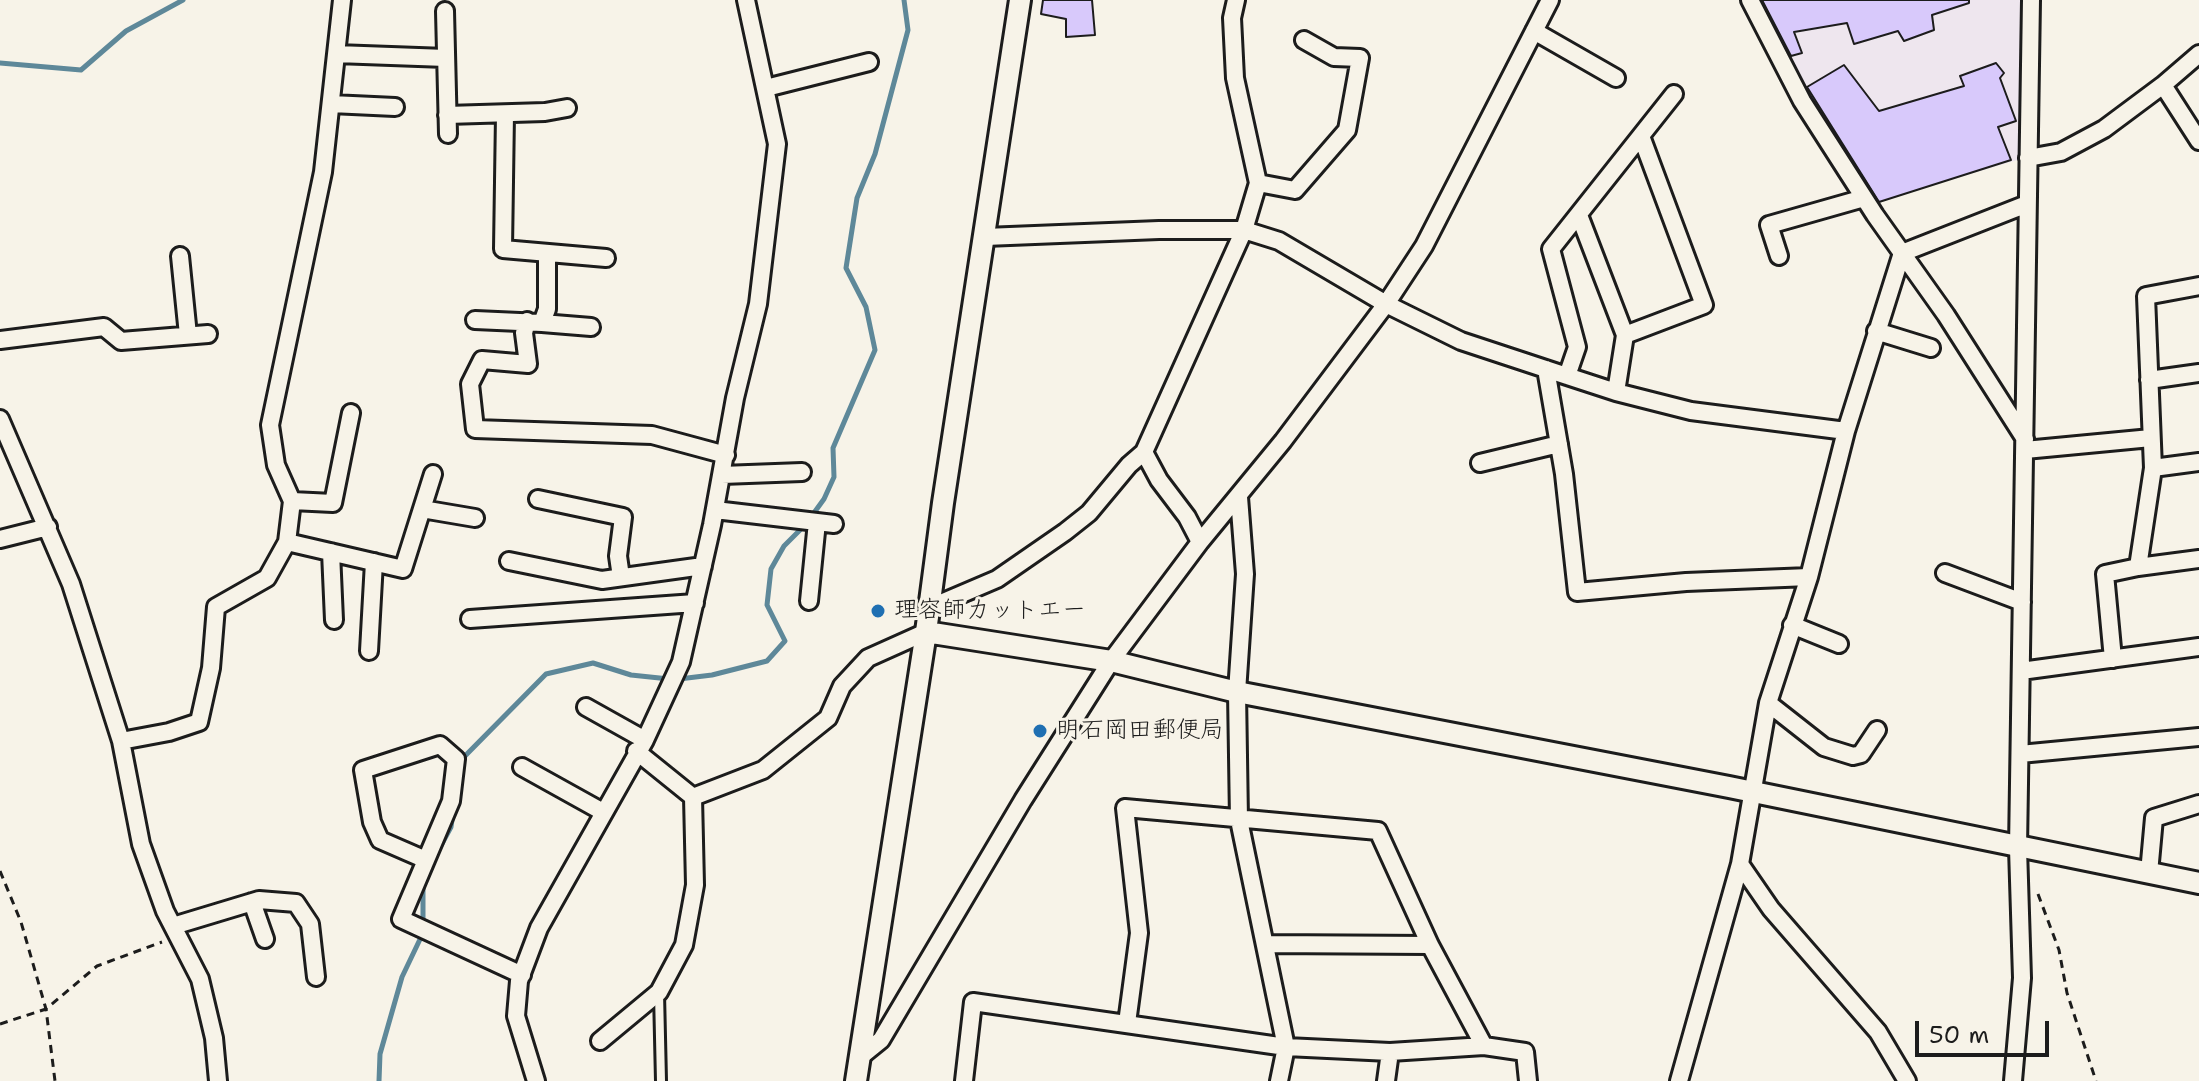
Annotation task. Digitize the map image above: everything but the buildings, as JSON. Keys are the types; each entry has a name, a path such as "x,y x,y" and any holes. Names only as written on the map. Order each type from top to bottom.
{"street":[{"path":"121,741 169,732 199,722 211,668 216,607 267,578 287,542 292,501 276,465 270,425 323,172 342,0"},
{"path":"536,1081 516,1016 522,975 539,928 640,746 681,662 715,510 735,398 758,304 777,144 746,0"},
{"path":"856,1081 1020,0"},
{"path":"929,608 997,579 1065,532 1089,513 1129,465 1144,452 1244,230 1258,183 1235,78 1232,18 1236,0"},
{"path":"860,1057 881,1040 1023,800 1111,661 1386,304 1424,246 1548,0"},
{"path":"1750,0 1802,101 1864,198 1946,315 2025,445"},
{"path":"2013,1081 2022,978 2018,848 2031,0"},
{"path":"445,11 448,134"},
{"path":"1534,31 1616,78"},
{"path":"1258,183 1295,190 1347,130 1360,58 1334,57 1304,40"},
{"path":"336,54 446,58"},
{"path":"2028,158 2061,152 2104,129 2199,54"},
{"path":"766,88 869,62"},
{"path":"2163,85 2199,141"},
{"path":"1567,376 1577,347 1551,249 1674,94"},
{"path":"331,104 395,107"},
{"path":"447,115 545,112 567,108"},
{"path":"505,114 503,249 606,258"},
{"path":"1625,335 1704,305 1641,136"},
{"path":"1779,256 1769,225 1864,198"},
{"path":"1902,253 2027,204"},
{"path":"1579,215 1625,335 1616,392"},
{"path":"985,237 1244,230 1279,241 1386,304 1461,341 1616,392 1691,411 1846,431"},
{"path":"547,253 547,309 524,333 528,364 482,360 470,384 475,429 652,435 726,455"},
{"path":"1679,1081 1740,864 1750,792 1768,703 1809,577 1846,431 1902,253"},
{"path":"180,256 188,335"},
{"path":"2138,567 2153,468 2146,296 2199,286"},
{"path":"475,320 591,327"},
{"path":"0,340 104,327 121,341 208,334"},
{"path":"1876,331 1931,348"},
{"path":"1546,369 1559,444 1577,592 1686,582 1809,577"},
{"path":"2149,380 2199,373"},
{"path":"292,501 333,503 351,413"},
{"path":"0,419 71,584 121,741 141,844 176,931 200,979 214,1038 218,1081"},
{"path":"2025,445 2151,438"},
{"path":"1480,463 1559,444"},
{"path":"1144,452 1200,542"},
{"path":"2153,468 2199,462"},
{"path":"722,475 802,472"},
{"path":"287,542 403,569 433,474"},
{"path":"1239,497 1245,574 1237,692 1239,820 1286,1047 1279,1081"},
{"path":"538,499 623,517 618,556 621,577"},
{"path":"422,509 475,518"},
{"path":"715,510 825,523 809,601"},
{"path":"0,539 48,527"},
{"path":"331,552 334,620"},
{"path":"2113,659 2105,574 2199,559"},
{"path":"509,561 602,580 703,566"},
{"path":"369,651 374,562"},
{"path":"1945,573 2022,602"},
{"path":"470,619 695,603"},
{"path":"1792,625 1839,644"},
{"path":"693,797 763,770 828,718 842,686 868,658 926,632 1111,661 1237,692 2199,883"},
{"path":"2021,671 2199,647"},
{"path":"1768,703 1824,747 1853,756 1861,754 1877,730"},
{"path":"586,707 640,746 693,797 695,885 684,945 659,992 600,1041"},
{"path":"2020,754 2199,737"},
{"path":"426,860 380,840 372,822 363,770 440,745 456,759 451,801 426,860 401,919 522,975"},
{"path":"522,767 603,812"},
{"path":"2149,873 2154,818 2199,804"},
{"path":"1127,1023 1139,933 1125,808 1378,831 1430,945 1484,1046"},
{"path":"1740,864 1771,909 1878,1032 1907,1081"},
{"path":"176,931 259,900 296,903 310,924 316,977"},
{"path":"252,902 265,939"},
{"path":"1265,944 1430,945"},
{"path":"964,1081 973,1002 1286,1047 1390,1052 1484,1046 1525,1052 1528,1081"},
{"path":"1386,1081 1390,1052"}],"lane":[{"path":"659,992 661,1081"}],"path":[{"path":"0,871 21,922 46,1009 55,1081"},
{"path":"2019,886 2036,891 2059,950 2067,993 2096,1081"},
{"path":"0,1024 46,1009 97,966 176,931"}],"shaded area":[{"path":"1759,0 2024,0 2021,159 1876,202 1802,82"}],"waterway":[{"path":"0,63 81,70 126,31 183,0"},
{"path":"811,517 834,477 833,448 875,350 866,307 846,268 857,198 875,154 908,30 904,0"},
{"path":"679,679 712,675 767,661 785,641 767,605 771,569 784,546 805,525"},
{"path":"462,763 463,758 546,674 593,663 631,675 669,679"},
{"path":"438,851 451,827 453,813"},
{"path":"423,885 423,923"},
{"path":"379,1081 380,1054 402,977 423,933"}],"place":[{"name":"理容師カットエー","path":"878,611"},
{"name":"明石岡田郵便局","path":"1040,731"}]}
